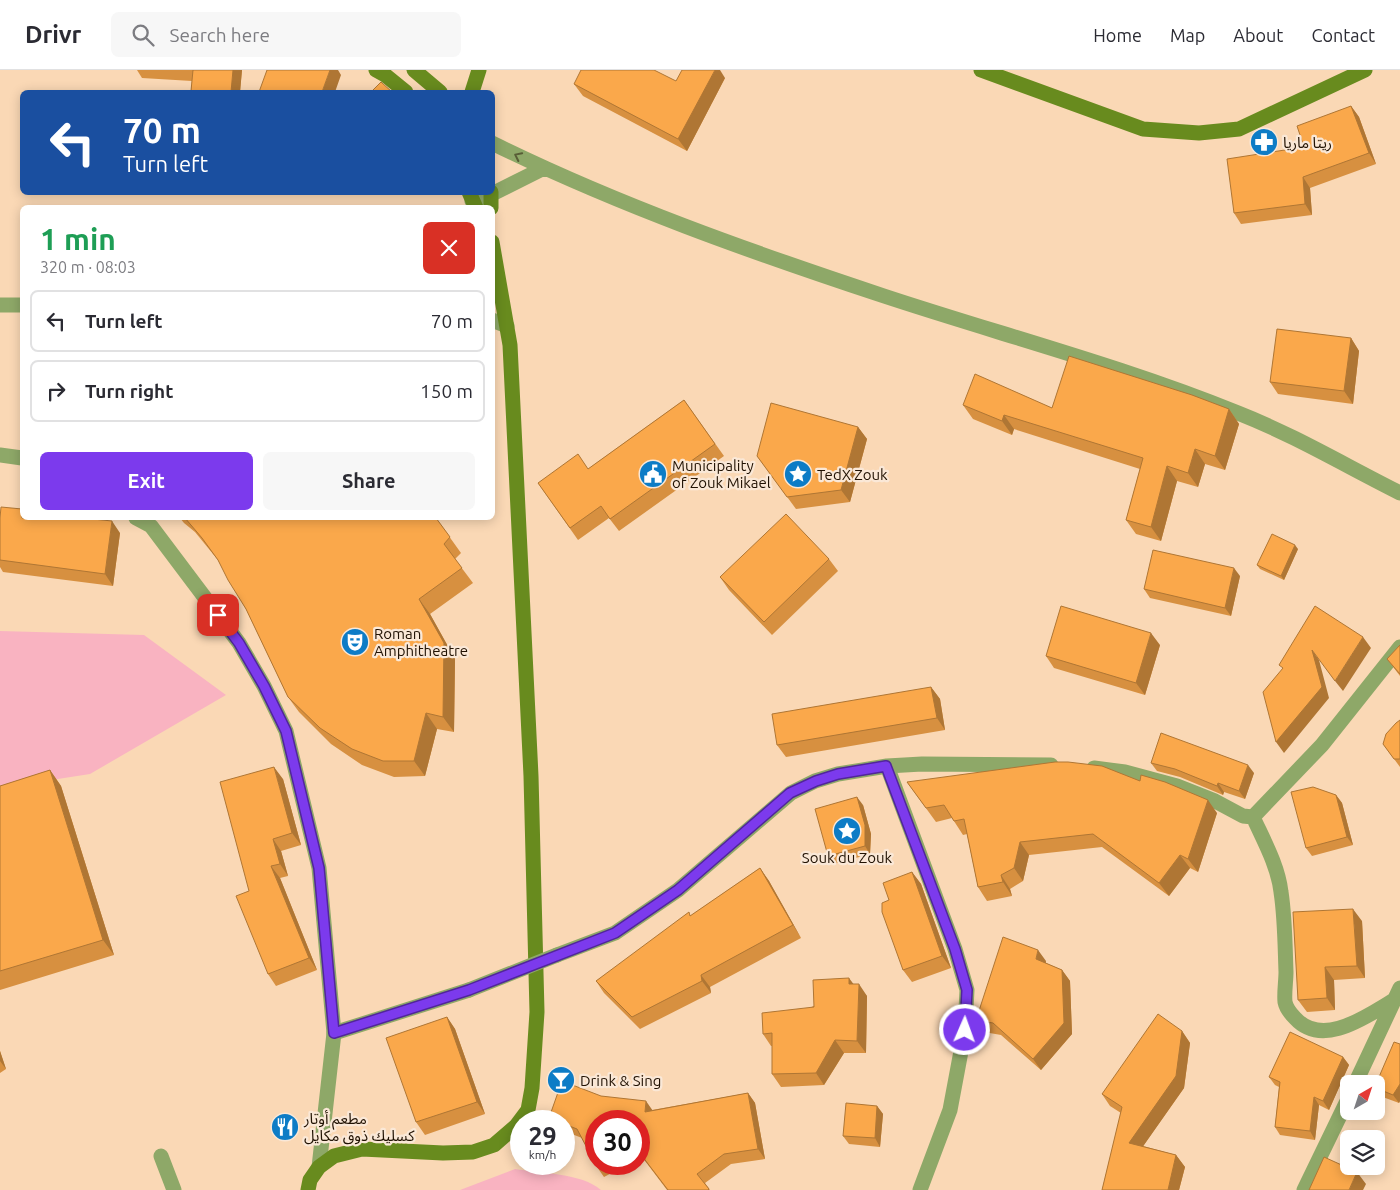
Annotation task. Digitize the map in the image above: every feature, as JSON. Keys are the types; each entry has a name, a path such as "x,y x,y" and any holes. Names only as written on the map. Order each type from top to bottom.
{"main road":[{"path":"376,70 386,75 404,90"},
{"path":"414,70 438,90"},
{"path":"473,90 479,70"},
{"path":"981,70 1143,129 1199,134 1239,129 1365,70"},
{"path":"308,1190 310,1180 320,1166 334,1156 362,1149 434,1153 473,1152 494,1145 516,1126 528,1110 532,1088 537,1012 531,776 510,354 495,259"}],"street":[{"path":"495,144 544,168 690,228 884,296 1126,371 1240,413 1400,493"},
{"path":"472,200 491,198 544,168"},
{"path":"0,305 20,305"},
{"path":"495,321 507,326"},
{"path":"0,455 20,458"},
{"path":"140,520 151,526 239,643 264,686 286,731 319,868 334,1033 320,1166"},
{"path":"1253,817 1322,745 1400,647"},
{"path":"334,1033 469,990 615,933 670,895 790,793 816,781 838,774 886,766 922,764 1073,766 1125,772 1177,786 1215,801 1243,816 1253,817"},
{"path":"886,766 955,949 967,990 965,1030 950,1110 920,1190"},
{"path":"1253,817 1272,859 1281,889 1285,924 1285,1003 1292,1015 1303,1025 1324,1031 1339,1028 1359,1020 1397,994"},
{"path":"1359,1075 1397,994"},
{"path":"1304,1190 1340,1116"},
{"path":"161,1156 174,1190"}],"shaded area":[{"path":"0,631 144,635 226,695 90,774 0,788"},
{"path":"510,1171 510,1175 560,1175 572,1177 593,1184 601,1190 460,1190"}],"building":[{"path":"193,70 233,70 231,90 191,90"},
{"path":"267,70 330,70 323,90 260,90"},
{"path":"581,70 654,70 676,81 682,70 715,70 678,139 574,84"},
{"path":"381,82 390,90 373,90"},
{"path":"1351,106 1369,153 1303,177 1305,204 1234,213 1227,159 1304,147 1297,126"},
{"path":"1277,329 1351,338 1344,391 1270,382"},
{"path":"1069,356 1192,395 1229,409 1215,456 1195,449 1188,473 1167,466 1151,527 1126,520 1143,458 1004,415 1002,421 963,405 975,374 1052,408"},
{"name":"Municipality of Zouk Mikael","path":"684,400 715,444 610,519 601,506 570,528 538,483 578,454 588,469"},
{"path":"771,403 858,427 841,490 787,497 757,456"},
{"path":"1,507 20,509 20,520 112,521 105,574 0,560"},
{"path":"786,514 829,559 764,622 720,577"},
{"name":"Roman Amphitheatre","path":"187,520 437,520 450,537 444,544 462,568 419,599 444,643 443,717 426,713 414,761 383,761 352,749 320,728 288,697 246,609 218,560"},
{"path":"1272,534 1295,545 1281,576 1257,565"},
{"path":"1153,550 1234,568 1225,608 1144,589"},
{"path":"1061,606 1151,633 1136,683 1046,656"},
{"path":"1315,606 1363,637 1335,681 1312,650 1322,687 1276,742 1263,692 1283,668 1279,665"},
{"path":"1400,645 1400,674 1387,659"},
{"path":"931,687 937,718 777,745 772,714"},
{"path":"1400,720 1400,759 1394,759 1383,744 1386,734"},
{"path":"1161,733 1248,765 1239,791 1218,783 1217,786 1175,769 1151,763"},
{"path":"1055,762 1102,766 1140,781 1141,775 1165,782 1208,800 1188,859 1180,855 1159,883 1093,834 1020,842 1014,868 1001,875 1003,882 978,887 964,819 954,821 944,805 926,808 907,782"},
{"path":"274,767 292,833 273,839 280,864 271,866 309,958 268,974 236,896 249,891 220,782"},
{"path":"50,770 103,940 0,971 0,786"},
{"path":"1313,787 1336,795 1347,837 1306,848 1291,792"},
{"path":"857,797 865,825 865,846 828,856 815,809"},
{"path":"760,868 793,925 701,975 702,981 632,1017 596,981 689,912 690,916"},
{"path":"912,872 942,956 903,970 882,912 882,903 889,900 883,883"},
{"path":"1353,909 1357,966 1325,967 1327,998 1298,1000 1293,912"},
{"path":"1003,937 1038,950 1036,959 1062,970 1064,1023 1033,1059 993,1023 976,1020"},
{"path":"849,978 849,984 859,984 857,1041 835,1040 816,1073 772,1074 772,1033 763,1034 762,1013 814,1007 813,980"},
{"path":"1158,1014 1182,1031 1176,1076 1129,1143 1176,1155 1168,1190 1102,1190 1122,1107 1102,1094"},
{"path":"447,1017 477,1102 416,1122 386,1038"},
{"path":"1290,1032 1343,1057 1323,1101 1314,1097 1310,1131 1275,1127 1280,1082 1269,1077"},
{"path":"1394,1042 1400,1044 1400,1084 1393,1095 1385,1092 1385,1075 1380,1075"},
{"path":"562,1081 601,1096 646,1101 645,1110 585,1110 585,1144 575,1128 575,1110 552,1110"},
{"path":"748,1093 758,1149 724,1154 697,1174 708,1190 668,1190 650,1166 650,1111"},
{"path":"846,1103 877,1106 875,1138 843,1136"},
{"path":"1324,1157 1340,1164 1340,1175 1356,1175 1349,1190 1309,1190"}],"place":[{"name":"ريتا ماريا","path":"1264,142"},
{"name":"Municipality of Zouk Mikael","path":"653,474"},
{"name":"TedX Zouk","path":"798,474"},
{"name":"Roman Amphitheatre","path":"355,642"},
{"name":"Souk du Zouk","path":"847,831"},
{"name":"Drink & Sing","path":"561,1080"},
{"name":"مطعم أوتار كسليك ذوق مكايل","path":"285,1127"}],"route":[{"path":"218,615 239,643 264,686 286,731 319,868 334,1033 469,990 615,933 678,890 790,793 816,781 838,774 886,766 955,949 967,990 965,1030"}]}
